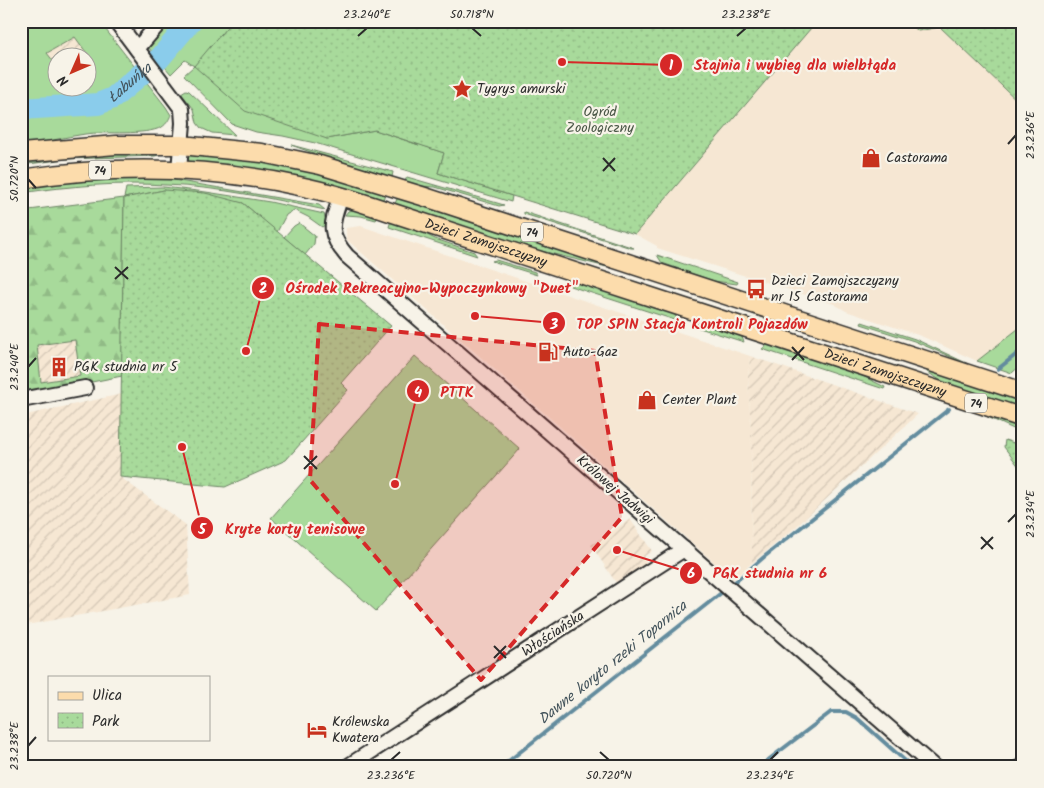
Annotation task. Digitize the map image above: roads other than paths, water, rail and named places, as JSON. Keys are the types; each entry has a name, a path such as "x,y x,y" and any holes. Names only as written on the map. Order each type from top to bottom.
{"main road":[{"name":"Dzieci Zamojszczyzny","path":"21,153 116,145 181,145 280,156 357,176 1023,392"},
{"name":"Dzieci Zamojszczyzny","path":"21,179 106,170 179,170 229,174 281,182 341,196 1023,418"}],"street":[{"path":"116,21 182,109 183,123 179,170"},
{"path":"139,52 161,21"},
{"name":"Królowej Jadwigi","path":"341,196 332,228 339,248 347,256 934,767"},
{"path":"21,400 85,388"},
{"name":"Włościańska","path":"346,767 684,550"}],"waterway":[{"name":"Łabuńka","path":"21,109 98,104 113,98 160,58 191,21"},
{"name":"Dawne koryto rzeki Topornica","path":"998,369 1023,349"},
{"name":"Dawne koryto rzeki Topornica","path":"501,767 735,582 949,409"},
{"path":"759,767 831,712 846,712 857,718 912,767"}],"place":[{"name":"Stajnia i wybieg dla wielbłąda","path":"562,62"},
{"name":"Tygrys amurski","path":"462,89"},
{"name":"Castorama","path":"871,158"},
{"name":"Dzieci Zamojszczyzny nr 15 Castorama","path":"756,289"},
{"name":"TOP SPIN Stacja Kontroli Pojazdów","path":"475,316"},
{"name":"Ośrodek Rekreacyjno-Wypoczynkowy \"Duet\"","path":"246,351"},
{"name":"Auto-Gaz","path":"548,352"},
{"name":"PGK studnia nr 5","path":"59,367"},
{"name":"Center Plant","path":"647,400"},
{"name":"Kryte korty tenisowe","path":"182,447"},
{"name":"PTTK","path":"395,484"},
{"name":"PGK studnia nr 6","path":"617,550"},
{"name":"Królewska Kwatera","path":"317,730"}],"park label":[{"name":"Ogród Zoologiczny","path":"600,120"}]}
